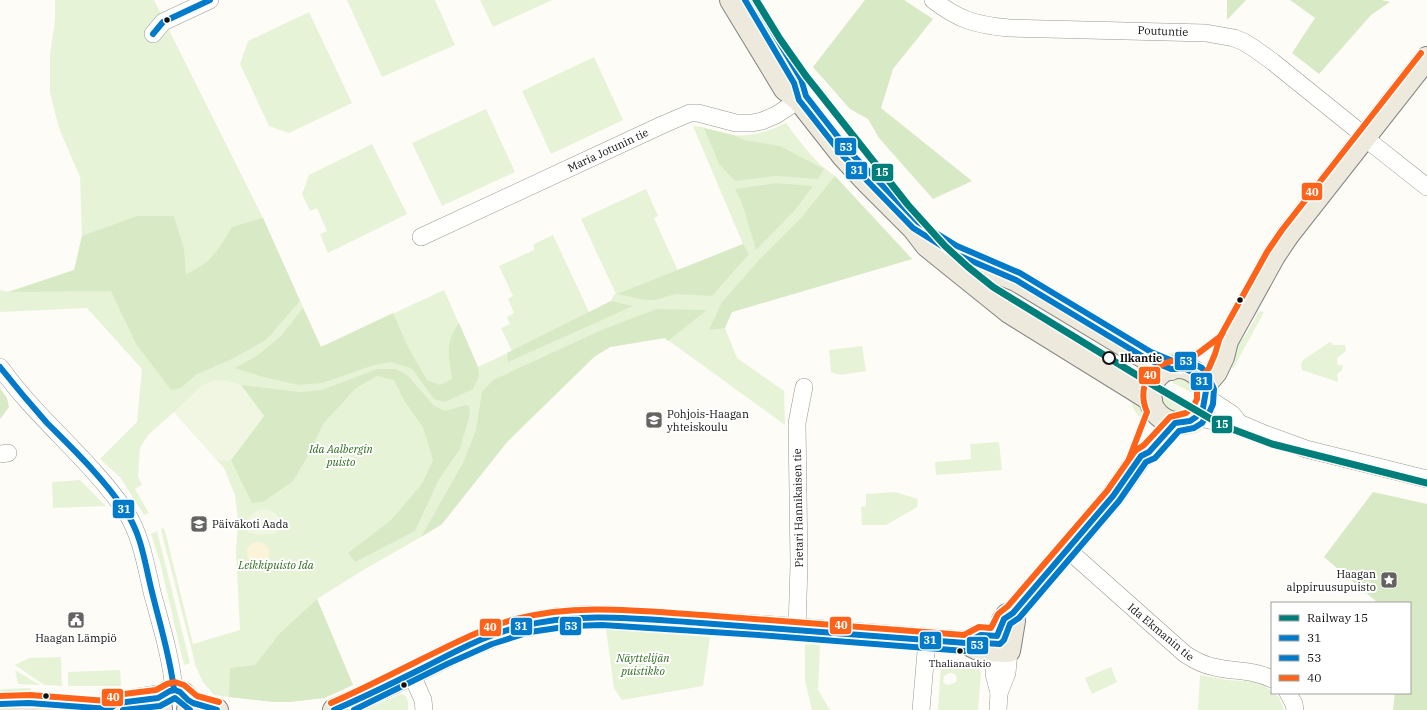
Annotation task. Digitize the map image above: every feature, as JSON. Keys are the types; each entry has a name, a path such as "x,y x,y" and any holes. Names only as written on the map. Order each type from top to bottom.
{"main road":[{"path":"731,0 785,89 799,100 843,156 913,228 928,246 1009,312 1153,406 1164,419 1186,420"},
{"path":"745,0 794,83 799,100"},
{"path":"1193,380 1227,341 1274,256 1288,235 1427,58"},
{"path":"913,228 953,253 1016,280 1146,359 1193,380 1203,408 1186,420 1149,452 1141,456"},
{"path":"334,710 360,699 466,646 496,634 532,624 579,617 602,617 798,630 966,643 981,636 1003,644 1004,618 1013,613 1068,550 1123,484 1141,456 1142,447 1150,430 1153,406 1151,390 1156,379 1163,372 1193,380"},
{"path":"0,704 29,703 110,709 122,702 175,701 218,710"}],"street":[{"path":"153,34 163,22 210,0"},
{"name":"Poutuntie","path":"933,0 949,12 962,19 992,27 1206,33 1234,38 1244,42 1273,62 1427,187"},
{"name":"Maria Jotunin tie","path":"421,236 690,113 698,113 736,123 752,123 762,121 776,115 799,100"},
{"path":"0,367 37,411 94,473 121,505 131,520 152,590 171,666 175,701"},
{"path":"1193,380 1232,414 1239,423"},
{"name":"Pietari Hannikaisen tie","path":"798,630 799,564 797,423 804,387"},
{"path":"1186,420 1226,424 1239,423 1306,449 1427,479"},
{"name":"Ida Ekmanin tie","path":"1068,550 1185,654 1200,664 1215,668 1255,672 1271,678"},
{"path":"921,710 926,640"},
{"path":"998,702 1006,674 1003,644"},
{"path":"411,673 423,700 424,710"},
{"path":"1289,694 1294,704 1295,710"}],"green space":[{"name":"Ida Aalbergin puisto","path":"55,0 154,0 263,218 321,347 444,290 478,367 512,351 501,328 510,324 507,317 514,313 508,299 513,296 499,266 534,250 534,244 553,235 589,312 611,301 616,294 581,219 646,189 658,216 654,218 678,271 743,244 693,126 731,135 747,135 771,130 786,123 814,158 827,171 835,176 912,259 732,312 725,328 737,358 784,391 785,425 665,338 610,347 594,357 507,442 442,524 317,599 353,685 324,698 289,702 273,702 214,695 203,682 196,667 161,530 163,528 165,531 193,644 240,630 236,552 238,519 235,495 224,468 174,412 148,435 140,448 138,476 142,485 135,489 149,513 144,515 120,477 100,459 137,422 142,369 87,308 0,312 0,290 8,292 75,270 82,236 80,177 59,128 50,93 50,55 55,20"},
{"path":"347,0 435,0 455,45 382,77"},
{"path":"480,0 552,0 493,27"},
{"path":"865,0 904,0 933,19 893,69 881,108 972,181 933,199 879,138 868,119 850,109 813,67"},
{"path":"1227,0 1246,0 1227,20"},
{"path":"1290,0 1382,0 1390,2 1371,15 1319,74 1292,53 1315,18"},
{"path":"309,12 352,103 289,133 269,126 240,64 248,41"},
{"path":"594,57 623,120 551,154 522,91"},
{"path":"486,109 515,172 442,206 412,143"},
{"path":"704,128 733,135 744,140 780,146 824,169 818,179 776,176 735,181 719,164"},
{"path":"372,144 407,214 328,253 320,234 327,231 317,208 310,211 302,194 309,175"},
{"path":"835,176 912,259 732,312 725,328 709,330 722,302 759,260 801,218"},
{"path":"776,183 813,186 795,210 756,250 743,206 735,189"},
{"path":"137,216 174,216 184,249 186,274 195,270 214,255 232,227 263,218 300,301 266,340 230,360 197,374 181,388 171,390 136,344 111,291 8,292 74,270 82,236"},
{"path":"743,244 749,254 712,296 676,294 655,300 645,300 617,294"},
{"path":"611,301 633,306 508,362 507,353"},
{"path":"303,308 321,347 393,313 408,347 427,380 440,385 452,379 449,344 454,330 459,323 478,367 479,376 473,389 445,402 434,399 413,370 391,362 374,365 322,383 298,385 260,376 235,368 258,355 281,336"},
{"path":"657,309 707,310 668,341 665,338 610,347 594,357 507,442 442,524 421,537 463,463 476,430 482,392 493,380 606,328"},
{"path":"1259,311 1264,312 1233,369 1226,361 1247,333"},
{"path":"1330,342 1333,345 1345,345 1346,351 1337,358 1338,365 1343,365 1342,370 1337,374 1338,382 1302,370 1301,365 1303,360"},
{"path":"862,346 866,371 840,375 831,372 829,350"},
{"path":"1177,352 1189,354 1196,359 1168,362 1158,355"},
{"path":"377,369 396,369 408,376 433,405 445,411 466,405 469,406 470,414 460,449 438,481 415,531 355,562 348,553 391,520 422,484 433,460 423,427 405,402 394,380 377,376 356,388 323,424 309,454 293,481 263,502 252,503 231,460 264,416 241,385 299,392 322,390"},
{"path":"1172,379 1185,380 1191,384 1195,390 1193,393 1173,383"},
{"path":"215,380 227,381 241,385 264,416 231,460 218,461 174,412 203,385"},
{"path":"0,388 7,398 9,407 0,419"},
{"path":"1164,396 1182,407 1177,413 1169,411 1164,406 1161,401"},
{"path":"1131,399 1142,403 1145,410 1146,421 1136,412 1132,406"},
{"path":"1197,426 1206,426 1196,433 1189,435 1177,435 1181,430"},
{"path":"999,442 1002,470 936,475 935,462 971,459 970,444"},
{"path":"80,480 106,506 53,508 52,482"},
{"path":"895,492 918,499 917,507 886,525 862,525 861,507 866,506 866,494"},
{"name":"Haagan alppiruusupuisto","path":"1373,492 1427,504 1427,710 1393,710 1395,694 1411,694 1411,602 1377,602 1324,557"},
{"path":"264,509 273,512 278,516 279,530 276,533 265,535 253,534 246,531 246,522 250,516"},
{"path":"157,531 190,663 184,665 160,562 151,534"},
{"path":"317,599 353,685 324,698 289,702 273,702 229,697 230,668 255,665 280,633"},
{"name":"Näyttelijän puistikko","path":"606,629 710,637 703,686 622,700 614,688"},
{"path":"805,644 820,645 818,690 830,710 812,710 805,681"},
{"path":"61,657 62,686 44,685 15,665 29,658"},
{"path":"941,663 974,665 979,668 981,673 978,710 938,710","holes":["949,673 953,673 957,676 956,682 949,685 945,684 943,682 944,676"]},
{"path":"1111,667 1117,682 1092,694 1085,678"},
{"path":"15,670 40,685 18,684"},
{"path":"120,670 121,686 68,686 68,672"},
{"path":"1200,675 1227,680 1258,682 1268,688 1271,694 1279,697 1284,710 1198,710"},
{"path":"31,688 31,692 0,693 0,690 4,689"},
{"path":"401,694 406,696 408,710 364,710"}],"sand":[{"path":"254,542 262,542 269,549 269,557 262,564 254,564 247,557 247,549"}],"rail line":[{"name":"15","path":"756,0 780,39 806,76 908,205 945,246 993,287 1153,385 1211,419 1232,429 1272,444 1427,483"}],"transit line":[{"name":"31","path":"153,34 163,22 210,0"},
{"name":"31","path":"334,710 482,639 506,630 564,619 632,618 966,643 981,635 997,636 1004,619 1013,613 1113,496 1141,456 1149,452 1175,423 1190,421 1196,417 1203,408 1206,391 1201,380 1196,374 1186,369 1171,369 1147,359 1016,280 953,253 913,228 843,156 799,100 794,83 745,0"},
{"name":"53","path":"354,710 447,664 492,644 530,632 571,626 602,625 759,635 965,651 983,643 1000,644 1004,640 1010,624 1019,618 1119,501 1146,462 1155,458 1179,431 1194,428 1202,423 1210,411 1213,404 1214,389 1208,376 1202,368 1188,361 1173,361 1151,352 1020,273 957,246 918,222 849,151 806,96 801,79 754,0"},
{"name":"40","path":"331,703 491,627 516,619 562,611 632,610 964,635 979,627 991,628 998,614 1008,606 1107,491 1135,451 1144,445 1170,417 1186,413 1193,407 1197,399 1197,383 1209,368 1220,337 1267,252 1282,230 1421,53"},
{"name":"40","path":"1129,459 1147,412 1144,401 1144,391 1146,381 1151,373 1158,367 1167,363 1188,361 1221,336 1223,332"},
{"name":"31","path":"0,367 47,423 99,477 126,512 136,530 167,653 174,690"},
{"name":"40","path":"0,696 30,695 107,701 116,695 156,690 167,684 175,682 184,685 197,696 219,702"},
{"name":"31","path":"0,704 29,703 109,709 118,703 158,698 170,691 175,690 180,692 193,703 217,710"},
{"name":"53","path":"123,710 160,706 175,698 190,710"}],"place":[{"name":"Ilkantie","path":"1109,358"},
{"name":"Pohjois-Haagan yhteiskoulu","path":"654,420"},
{"name":"Päiväkoti Aada","path":"199,524"},
{"name":"Haagan alppiruusupuisto","path":"1389,580"},
{"name":"Haagan Lämpiö","path":"76,620"},
{"name":"Thalianaukio","path":"960,651"}],"park label":[{"name":"Leikkipuisto Ida","path":"276,565"}]}
